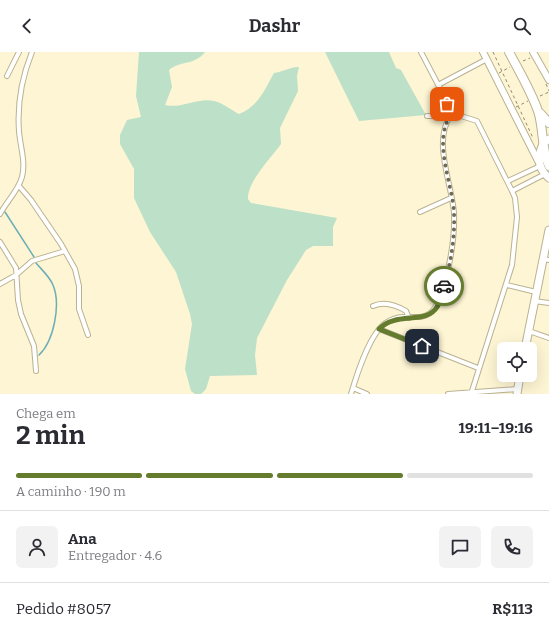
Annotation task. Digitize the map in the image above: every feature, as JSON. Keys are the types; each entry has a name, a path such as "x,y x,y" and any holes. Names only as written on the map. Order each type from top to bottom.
{"highway":[{"path":"509,52 538,110 549,123"},
{"path":"538,110 546,141 549,166"}],"main road":[{"path":"546,141 539,164 547,177"},
{"path":"527,342 536,292 546,260 549,230"}],"street":[{"path":"7,76 19,52"},
{"path":"0,214 19,186 24,166 19,131 20,95 23,78 32,52"},
{"path":"421,52 451,115"},
{"path":"483,52 539,164 508,182"},
{"path":"533,52 549,80"},
{"path":"438,85 487,59"},
{"path":"351,394 361,364 379,329 392,320 430,314 437,307 441,297 453,245 454,213 445,164 444,136 446,124 451,115"},
{"path":"427,116 451,115 477,120 508,182 516,207 516,232 512,265 507,285 478,368 472,391"},
{"path":"512,191 547,177"},
{"path":"19,186 31,200 65,251 77,275 79,309 88,335"},
{"path":"420,212 452,198"},
{"path":"0,242 14,263 21,314 34,346 36,371"},
{"path":"0,284 16,275 32,262 65,251"},
{"path":"507,285 536,292"},
{"path":"534,301 549,303"},
{"path":"373,306 383,303 393,305 406,311 409,318"},
{"path":"379,329 478,368"},
{"path":"529,331 549,338"},
{"path":"353,388 367,394"},
{"path":"448,394 472,391 518,391"}],"path":[{"path":"493,52 530,129 533,141 529,142"}],"green space":[{"path":"139,52 205,52 192,61 178,65 169,70 172,87 165,105 178,106 208,100 221,103 239,114 246,111 256,102 274,73 299,67 297,76 298,91 280,128 281,144 255,178 251,185 248,199 251,203 337,218 333,227 333,246 313,246 306,250 287,280 257,338 255,355 257,375 210,376 206,389 201,394 195,394 191,391 185,369 192,324 190,314 176,272 150,232 134,198 134,169 120,144 120,135 127,120 141,117 136,96"},
{"path":"325,52 389,52 396,68 401,70 426,115 359,121"}],"waterway":[{"path":"5,212 34,257"},
{"path":"36,263 52,282 56,302 55,322 52,332 49,341 39,355"}],"way so far":[{"path":"444,286 454,237 454,213 446,173 444,148 444,128 451,115 447,104"}],"route":[{"path":"422,346 379,329 392,320 426,316 430,314 437,307 444,286"}]}
